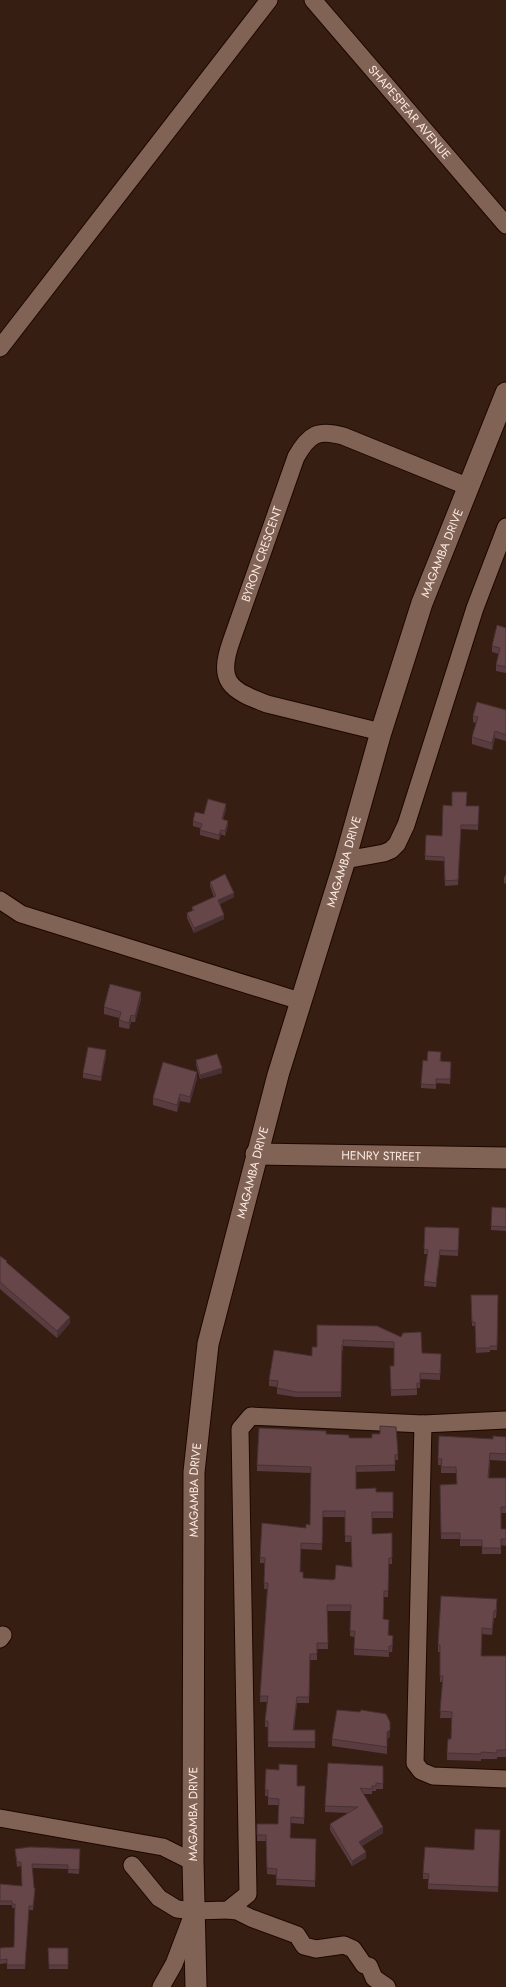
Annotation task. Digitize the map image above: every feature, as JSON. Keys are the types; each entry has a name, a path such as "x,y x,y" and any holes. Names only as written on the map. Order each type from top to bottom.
{"street":[{"path":"0,348 270,0"},
{"name":"SHAPESPEAR AVENUE","path":"314,0 506,225"},
{"name":"MAGAMBA DRIVE","path":"196,1987 193,1862 194,1472 208,1344 256,1154 300,1001 345,860 380,732 422,603 506,393"},
{"name":"BYRON CRESCENT","path":"380,732 267,704 249,698 228,681 224,672 225,659 296,457 302,446 311,437 321,432 331,432 469,487"},
{"path":"345,860 384,853 391,850 397,844 406,826 474,608 506,527"},
{"path":"0,900 21,914 300,1001"},
{"name":"HENRY STREET","path":"256,1154 506,1158"},
{"path":"228,1910 248,1894 240,1429 251,1416 423,1424 506,1420"},
{"path":"423,1424 415,1763 422,1771 433,1776 506,1779"},
{"path":"0,1818 163,1848 193,1862"},
{"path":"132,1865 159,1898 177,1908 194,1911 237,1911 251,1918 297,1935 304,1946 316,1949 344,1945 354,1949 364,1965 369,1966 374,1978 387,1987"},
{"path":"161,1987 174,1964 194,1911"}],"building":[{"path":"497,625 506,628 506,667 496,665 500,648 492,646"},
{"path":"477,702 506,710 506,735 495,731 492,743 472,737 478,717 473,716"},
{"path":"452,792 467,792 466,806 479,806 478,825 461,825 458,880 445,881 444,857 425,856 426,835 442,836 443,805 452,806"},
{"path":"208,799 226,804 222,819 228,821 225,831 221,830 219,835 200,830 202,824 193,821 195,812 204,814"},
{"path":"225,874 234,893 218,900 224,915 194,928 187,913 194,910 192,907 216,896 210,882"},
{"path":"110,984 141,992 135,1016 131,1015 129,1023 119,1020 121,1012 104,1007"},
{"path":"88,1047 106,1050 101,1077 83,1073"},
{"path":"428,1051 441,1052 440,1061 451,1062 450,1079 436,1079 436,1085 421,1084 423,1060 427,1061"},
{"path":"217,1054 222,1068 200,1075 196,1060"},
{"path":"163,1062 197,1072 190,1097 180,1094 177,1105 153,1098"},
{"path":"492,1207 506,1208 506,1227 491,1226"},
{"path":"425,1227 459,1228 458,1251 440,1250 436,1283 424,1281 428,1250 424,1249"},
{"path":"0,1256 70,1317 57,1331 0,1282"},
{"path":"471,1295 498,1295 497,1346 490,1346 490,1348 476,1348 475,1322 472,1322"},
{"path":"317,1325 377,1326 401,1337 403,1333 421,1332 422,1353 441,1354 440,1374 420,1373 420,1383 417,1383 417,1389 391,1390 390,1366 394,1366 394,1342 343,1340 341,1392 296,1392 277,1388 278,1381 269,1380 274,1350 312,1356 312,1347 317,1347"},
{"path":"380,1426 396,1427 398,1454 395,1455 395,1465 356,1466 356,1489 376,1488 376,1492 393,1492 393,1512 372,1512 372,1534 392,1533 392,1558 389,1558 388,1591 384,1591 383,1619 389,1620 388,1635 393,1636 392,1646 389,1646 389,1651 354,1649 355,1631 350,1631 351,1605 327,1605 328,1643 317,1643 317,1654 310,1654 309,1697 297,1697 293,1730 315,1730 315,1742 268,1742 268,1721 265,1721 268,1696 260,1696 268,1583 264,1583 265,1558 260,1557 262,1523 306,1528 306,1524 310,1525 311,1467 257,1465 259,1428 326,1431 326,1434 349,1435 349,1438 372,1438 372,1434 380,1434","holes":["323,1511 345,1511 345,1536 351,1536 352,1567 336,1565 335,1579 333,1580 303,1578 303,1572 300,1572 301,1543 322,1544"]},
{"path":"439,1436 493,1439 493,1436 506,1437 506,1454 490,1453 488,1478 506,1478 506,1507 501,1507 501,1529 506,1529 506,1539 501,1539 501,1548 482,1548 482,1540 460,1540 460,1533 441,1533 440,1485 457,1484 456,1467 441,1467 442,1459 438,1459"},
{"path":"441,1596 497,1599 492,1629 482,1628 481,1656 506,1656 506,1750 497,1750 497,1753 481,1752 481,1754 447,1753 448,1739 451,1739 452,1712 440,1711 443,1676 440,1676 440,1645 438,1645"},
{"path":"337,1710 360,1712 361,1710 386,1714 390,1722 390,1730 387,1732 387,1747 332,1739"},
{"path":"328,1763 383,1766 383,1784 376,1783 376,1786 372,1786 372,1789 360,1788 383,1827 359,1842 366,1852 352,1861 330,1824 358,1807 325,1806"},
{"path":"279,1764 297,1765 297,1786 305,1786 304,1818 291,1817 290,1838 316,1839 315,1881 276,1879 277,1869 267,1868 266,1835 257,1835 257,1824 278,1824 279,1799 268,1798 268,1790 265,1790 266,1769 279,1770"},
{"path":"475,1829 500,1830 498,1887 428,1884 429,1874 423,1873 425,1847 474,1850"},
{"path":"30,1847 80,1849 79,1870 68,1869 68,1865 32,1864 35,1888 33,1906 29,1906 25,1965 7,1965 7,1959 0,1960 0,1948 14,1947 15,1904 12,1904 12,1901 0,1901 0,1884 22,1886 21,1862 17,1862 15,1849"},
{"path":"48,1948 68,1948 68,1965 49,1965"}]}
